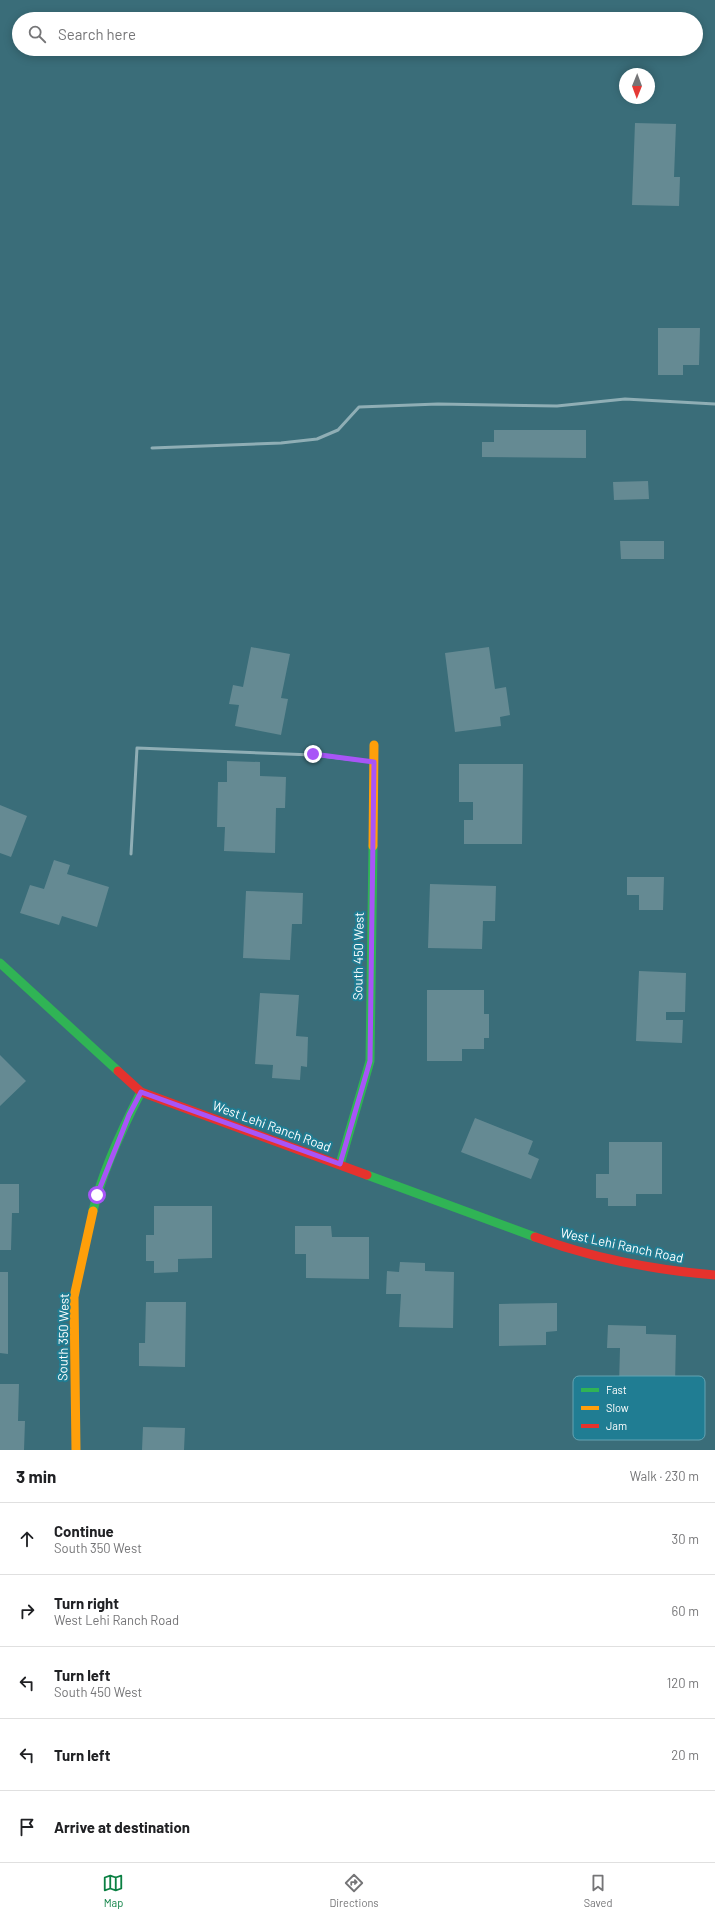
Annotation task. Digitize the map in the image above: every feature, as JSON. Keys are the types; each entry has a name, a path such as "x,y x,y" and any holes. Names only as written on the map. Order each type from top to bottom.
{"street":[{"name":"South 450 West","path":"340,1164 370,1061 374,745"},
{"name":"West Lehi Ranch Road","path":"0,963 141,1092 340,1164 567,1249 677,1272 715,1275"},
{"name":"South 350 West","path":"76,1450 74,1297 97,1195 129,1115 141,1092"}],"lane":[{"path":"152,448 281,443 317,439 338,430 359,407 438,404 557,406 625,399 715,404"},
{"path":"131,854 137,748 313,754 374,762"}],"building":[{"path":"635,123 676,124 674,177 680,177 679,206 632,205"},
{"path":"658,328 700,328 699,365 683,365 683,375 658,375"},
{"path":"494,430 586,430 586,458 482,457 482,442 494,442"},
{"path":"648,481 649,499 614,500 613,482"},
{"path":"620,541 664,541 664,559 621,559"},
{"path":"251,647 290,654 281,698 288,699 281,735 235,726 239,705 229,704 233,685 243,687"},
{"path":"489,647 495,689 506,687 510,715 500,717 501,726 455,732 445,653"},
{"path":"227,761 260,762 260,776 286,777 285,808 276,808 275,853 224,851 225,827 217,827 218,782 227,782"},
{"path":"459,764 523,764 522,844 464,844 464,820 473,820 473,802 459,802"},
{"path":"0,805 27,816 11,857 0,853"},
{"path":"54,860 70,865 67,874 109,887 97,927 62,916 59,925 20,913 30,885 44,889"},
{"path":"627,877 664,877 663,910 639,910 639,895 627,895"},
{"path":"430,884 496,886 495,921 483,921 482,949 428,948"},
{"path":"246,891 303,893 302,924 292,924 290,960 243,958"},
{"path":"639,971 686,973 685,1012 666,1012 666,1020 683,1020 682,1043 636,1041"},
{"path":"427,990 484,990 484,1014 489,1014 489,1038 484,1038 484,1049 462,1049 462,1061 427,1061"},
{"path":"260,993 299,995 296,1036 308,1037 307,1067 301,1066 300,1080 272,1078 273,1065 255,1064"},
{"path":"0,1055 26,1081 0,1106"},
{"path":"475,1118 533,1141 528,1154 539,1159 531,1179 461,1152"},
{"path":"609,1142 662,1142 662,1194 636,1194 636,1206 608,1206 608,1198 596,1198 596,1174 609,1174"},
{"path":"0,1184 19,1184 19,1213 12,1213 11,1250 0,1250"},
{"path":"154,1206 212,1206 212,1258 178,1259 178,1272 154,1273 154,1261 146,1261 146,1235 154,1235"},
{"path":"295,1226 331,1226 332,1237 369,1237 369,1279 306,1278 306,1254 295,1254"},
{"path":"400,1262 425,1263 425,1271 454,1272 453,1328 399,1327 401,1294 386,1294 387,1271 399,1272"},
{"path":"0,1272 8,1272 8,1354 0,1353"},
{"path":"146,1302 186,1302 185,1367 139,1366 139,1343 145,1343"},
{"path":"557,1303 557,1331 546,1332 546,1345 499,1346 499,1304"},
{"path":"608,1325 646,1326 646,1334 676,1335 675,1376 619,1376 620,1348 607,1348"},
{"path":"0,1384 19,1384 18,1421 25,1421 24,1450 0,1450"},
{"path":"143,1427 185,1428 184,1450 142,1450"}],"traffic: fast":[{"path":"340,1164 370,1061 373,846"},
{"path":"0,963 118,1071"},
{"path":"93,1211 107,1165 141,1092"},
{"path":"367,1175 535,1237"}],"traffic: slow":[{"path":"373,846 374,745"},
{"path":"76,1450 74,1297 93,1211"}],"traffic: jam":[{"path":"118,1071 141,1092 367,1175"},
{"path":"535,1237 579,1251 624,1262 669,1270 715,1275"}],"route":[{"path":"97,1195 129,1115 141,1092 340,1164 370,1061 374,762 313,754"}]}
